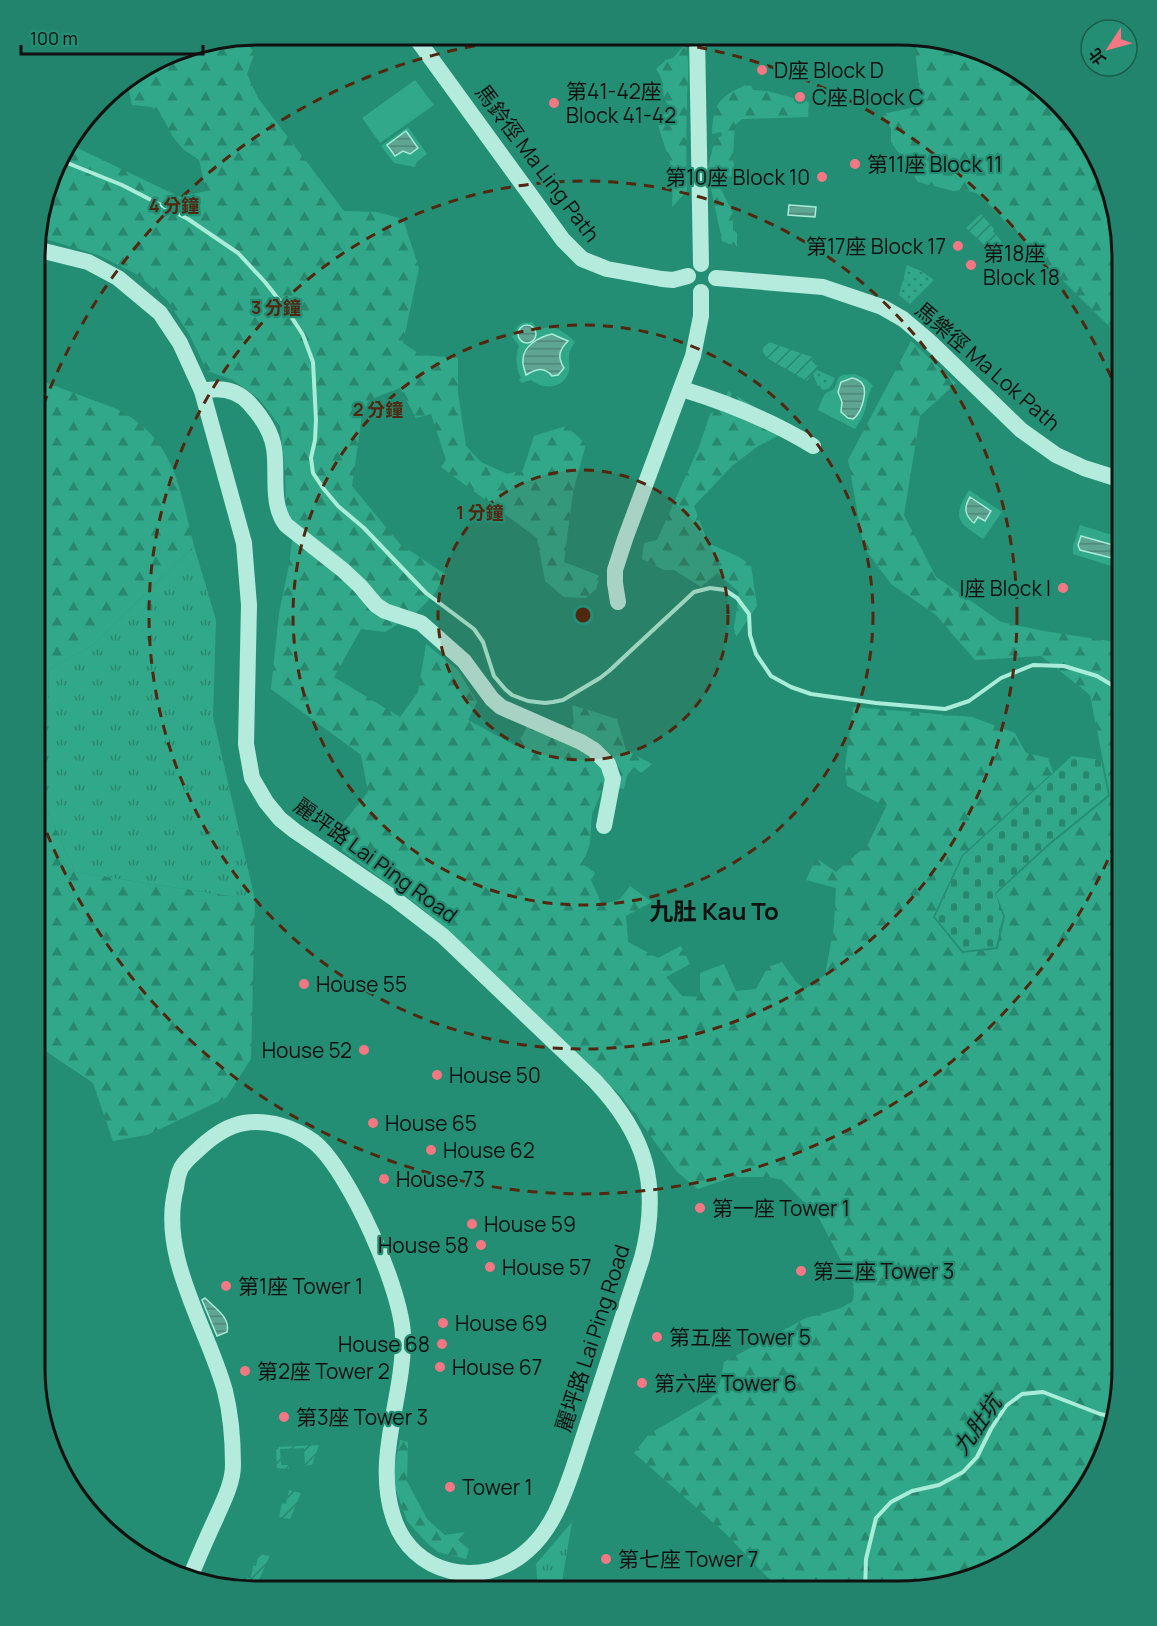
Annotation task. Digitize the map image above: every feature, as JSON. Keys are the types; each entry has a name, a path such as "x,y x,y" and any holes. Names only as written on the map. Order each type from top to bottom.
{"street":[{"name":"馬鈴徑 Ma Ling Path","path":"421,45 563,240 577,255 593,264 621,272 673,280 688,276"},
{"path":"698,45 701,264"},
{"name":"麗坪路 Lai Ping Road","path":"45,251 88,262 118,278 160,313 180,343 202,391 244,543 249,605 246,744 249,768 256,787 273,811 287,825 402,904 443,936 606,1093 631,1127 642,1153 649,1182 651,1213 647,1241 564,1496 542,1536 530,1549 510,1564 489,1572 455,1573 437,1566 417,1553 403,1538 393,1518 388,1496 387,1471 394,1406 402,1365 403,1334 397,1299 353,1194 337,1168 315,1143 293,1129 258,1122 241,1124 209,1140 181,1167 172,1203 172,1223 182,1277 225,1390 231,1423 233,1470 226,1495 193,1571"},
{"path":"701,264 713,270 716,278 710,290 701,292 693,289 688,276 693,268 701,264"},
{"name":"馬樂徑 Ma Lok Path","path":"716,278 824,287 882,307 903,319 929,341 1021,430 1056,455 1084,468 1112,477"},
{"path":"618,602 615,570 693,356 701,316 701,292"},
{"path":"202,391 215,388 228,389 246,400 266,425 273,446 277,507 280,518 286,525 343,570 376,605 385,611 421,622 464,661 492,699 501,707 581,742 594,750 608,764 613,779 604,826"},
{"path":"682,389 724,402 787,431 813,446"}],"green space":[{"path":"247,45 255,52 247,74 258,98 344,211 377,212 403,219 419,268 403,343 421,355 458,358 458,393 466,446 481,462 507,474 523,470 534,436 566,426 586,444 573,492 564,562 600,576 596,589 586,598 564,597 545,581 537,538 441,467 446,460 431,414 416,418 400,388 369,400 362,415 352,486 400,544 445,574 435,593 415,614 385,632 361,629 334,677 400,717 418,692 426,644 458,670 477,702 468,720 516,746 526,729 529,715 570,727 574,723 572,705 617,719 626,750 652,764 641,773 634,767 627,775 624,789 604,786 592,814 590,843 583,864 595,873 591,880 602,905 620,899 630,886 652,902 626,916 628,942 658,958 681,946 690,964 666,977 682,996 700,997 700,973 724,964 736,991 756,989 768,967 782,962 796,982 805,989 825,975 834,926 836,888 806,880 816,858 836,872 868,844 886,807 847,786 845,766 853,707 972,717 1015,733 1026,753 1048,758 1053,772 962,855 933,917 962,953 998,949 1005,916 996,894 1051,844 1110,796 1090,695 1041,656 975,660 936,615 891,584 864,548 848,460 911,341 956,383 920,416 904,515 936,577 1001,622 1112,641 1112,1382 1101,1436 1090,1462 1068,1498 1029,1537 993,1559 954,1574 913,1581 771,1581 724,1532 634,1453 649,1434 711,1398 720,1383 724,1362 806,1318 841,1308 853,1301 852,1282 819,1218 782,1180 769,1177 733,1177 698,1189 677,1172 622,1097 514,992 423,909 329,841 368,792 361,755 271,689 279,613 293,535 286,510 285,470 280,426 259,399 233,380 207,371 189,334 167,300 136,274 98,255 46,239 56,190 77,148 180,197 206,191 199,160 183,149 173,137 163,118 152,107 132,105 129,89 177,61 203,52"},
{"path":"685,45 688,65 687,191 672,207 673,181 677,178 658,125 670,107 664,99 661,79 656,69 666,60 673,58"},
{"path":"915,45 954,52 993,67 1029,89 1068,128 1090,164 1105,203 1112,244 1112,329 984,199 976,193 963,190 953,191 918,182 891,142 891,128 882,114 921,106"},
{"path":"415,80 434,105 380,143 362,118"},
{"path":"750,83 753,90 767,91 809,102 808,117 742,119 735,125 733,159 736,177 712,175 708,167 715,139 722,136 721,132 712,134 714,114 725,96"},
{"path":"408,127 427,154 417,162 415,167 394,163 381,146"},
{"path":"718,184 733,213 733,230 737,233 737,247 722,241 711,188"},
{"path":"981,214 1004,245 993,253 966,228"},
{"path":"907,265 934,280 910,304 899,295"},
{"path":"531,321 539,330 554,328 575,342 569,353 568,374 561,383 546,386 531,380 522,383 519,380 521,378 517,358 519,346 512,337 519,325"},
{"path":"769,342 812,357 812,361 817,366 807,381 767,358 763,347"},
{"path":"817,370 835,378 830,388 823,390 818,386 813,374"},
{"path":"855,374 866,379 873,386 863,415 855,429 818,410 823,397 834,389 839,377"},
{"path":"45,382 117,409 137,421 152,435 172,467 179,485 194,546 92,646 49,669 45,739"},
{"path":"728,391 785,425 778,436 758,446 732,466 694,506 708,543 751,565 757,606 736,637 734,628 739,592 717,573 701,587 674,570 664,570 642,559 644,543 657,540 699,447 710,414 723,406"},
{"path":"969,490 1002,512 983,539 963,524 960,519 960,508"},
{"path":"1080,525 1112,535 1112,566 1073,554 1073,546"},
{"path":"194,546 216,620 213,717 255,900 75,872 45,806 45,739 49,669 92,646"},
{"path":"1072,756 1101,760 1108,795 1048,844 995,893 1003,916 996,947 963,951 935,917 963,856"},
{"path":"45,806 75,872 255,900 251,1059 226,1098 147,1135 113,1141 93,1083 45,1051"},
{"path":"400,1440 408,1442 407,1481 427,1519 445,1535 465,1532 458,1540 469,1549 466,1559 438,1552 407,1521 393,1482"},
{"path":"319,1445 312,1465 305,1465 304,1448 280,1449 281,1465 289,1465 289,1469 277,1468 276,1447"},
{"path":"289,1490 301,1493 290,1519 279,1517 282,1503 286,1504"},
{"path":"572,1522 562,1581 537,1581 536,1564"},
{"path":"259,1554 270,1556 258,1581 246,1581 247,1578 251,1578 253,1566 256,1566"}],"water":[{"path":"406,131 418,148 410,154 403,151 395,156 387,145"},
{"path":"789,205 816,207 815,217 788,215"},
{"path":"527,325 533,328 536,334 533,340 527,343 521,340 518,334 521,328"},
{"path":"552,334 568,341 560,354 564,368 558,375 552,376 540,370 526,375 523,362 526,350 542,337"},
{"path":"852,378 861,382 864,387 861,409 853,419 841,412 842,402 838,392 841,382"},
{"path":"970,497 991,511 985,521 978,517 974,523 968,517 966,508"},
{"path":"1081,536 1112,545 1112,558 1080,550 1078,545"},
{"path":"205,1298 227,1322 227,1332 217,1336 202,1300"}],"waterway":[{"path":"68,163 122,185 188,219 238,253 265,282 303,335 313,362 316,420 311,458 313,473 338,506 364,528 426,593 474,629 483,642 494,676 512,695 528,701 545,703 563,700 609,671 694,592 710,588 725,590 737,598 749,614 750,635 756,654 771,676 791,687 811,694 945,709 969,701 1001,678 1033,665 1064,666 1097,676 1112,685"},
{"name":"九肚坑","path":"865,1581 866,1559 876,1518 891,1502 912,1491 939,1485 963,1472 977,1457 1006,1406 1022,1394 1043,1392 1107,1415"}],"place":[{"name":"D座 Block D","path":"762,70"},
{"name":"C座 Block C","path":"800,97"},
{"name":"第41-42座 Block 41-42","path":"554,103"},
{"name":"第11座 Block 11","path":"855,164"},
{"name":"第10座 Block 10","path":"822,177"},
{"name":"第17座 Block 17","path":"958,246"},
{"name":"第18座 Block 18","path":"971,265"},
{"name":"I座 Block I","path":"1063,588"},
{"name":"House 55","path":"304,984"},
{"name":"House 52","path":"364,1050"},
{"name":"House 50","path":"437,1075"},
{"name":"House 65","path":"373,1123"},
{"name":"House 62","path":"431,1150"},
{"name":"House 73","path":"384,1179"},
{"name":"第一座 Tower 1","path":"700,1208"},
{"name":"House 59","path":"472,1224"},
{"name":"House 58","path":"481,1245"},
{"name":"House 57","path":"490,1267"},
{"name":"第三座 Tower 3","path":"801,1271"},
{"name":"第1座 Tower 1","path":"226,1286"},
{"name":"House 69","path":"443,1323"},
{"name":"第五座 Tower 5","path":"657,1337"},
{"name":"House 68","path":"442,1344"},
{"name":"House 67","path":"440,1367"},
{"name":"第2座 Tower 2","path":"245,1371"},
{"name":"第六座 Tower 6","path":"642,1383"},
{"name":"第3座 Tower 3","path":"284,1417"},
{"name":"Tower 1","path":"450,1487"},
{"name":"第七座 Tower 7","path":"606,1559"}],"district":[{"name":"九肚 Kau To","path":"714,910"}]}
